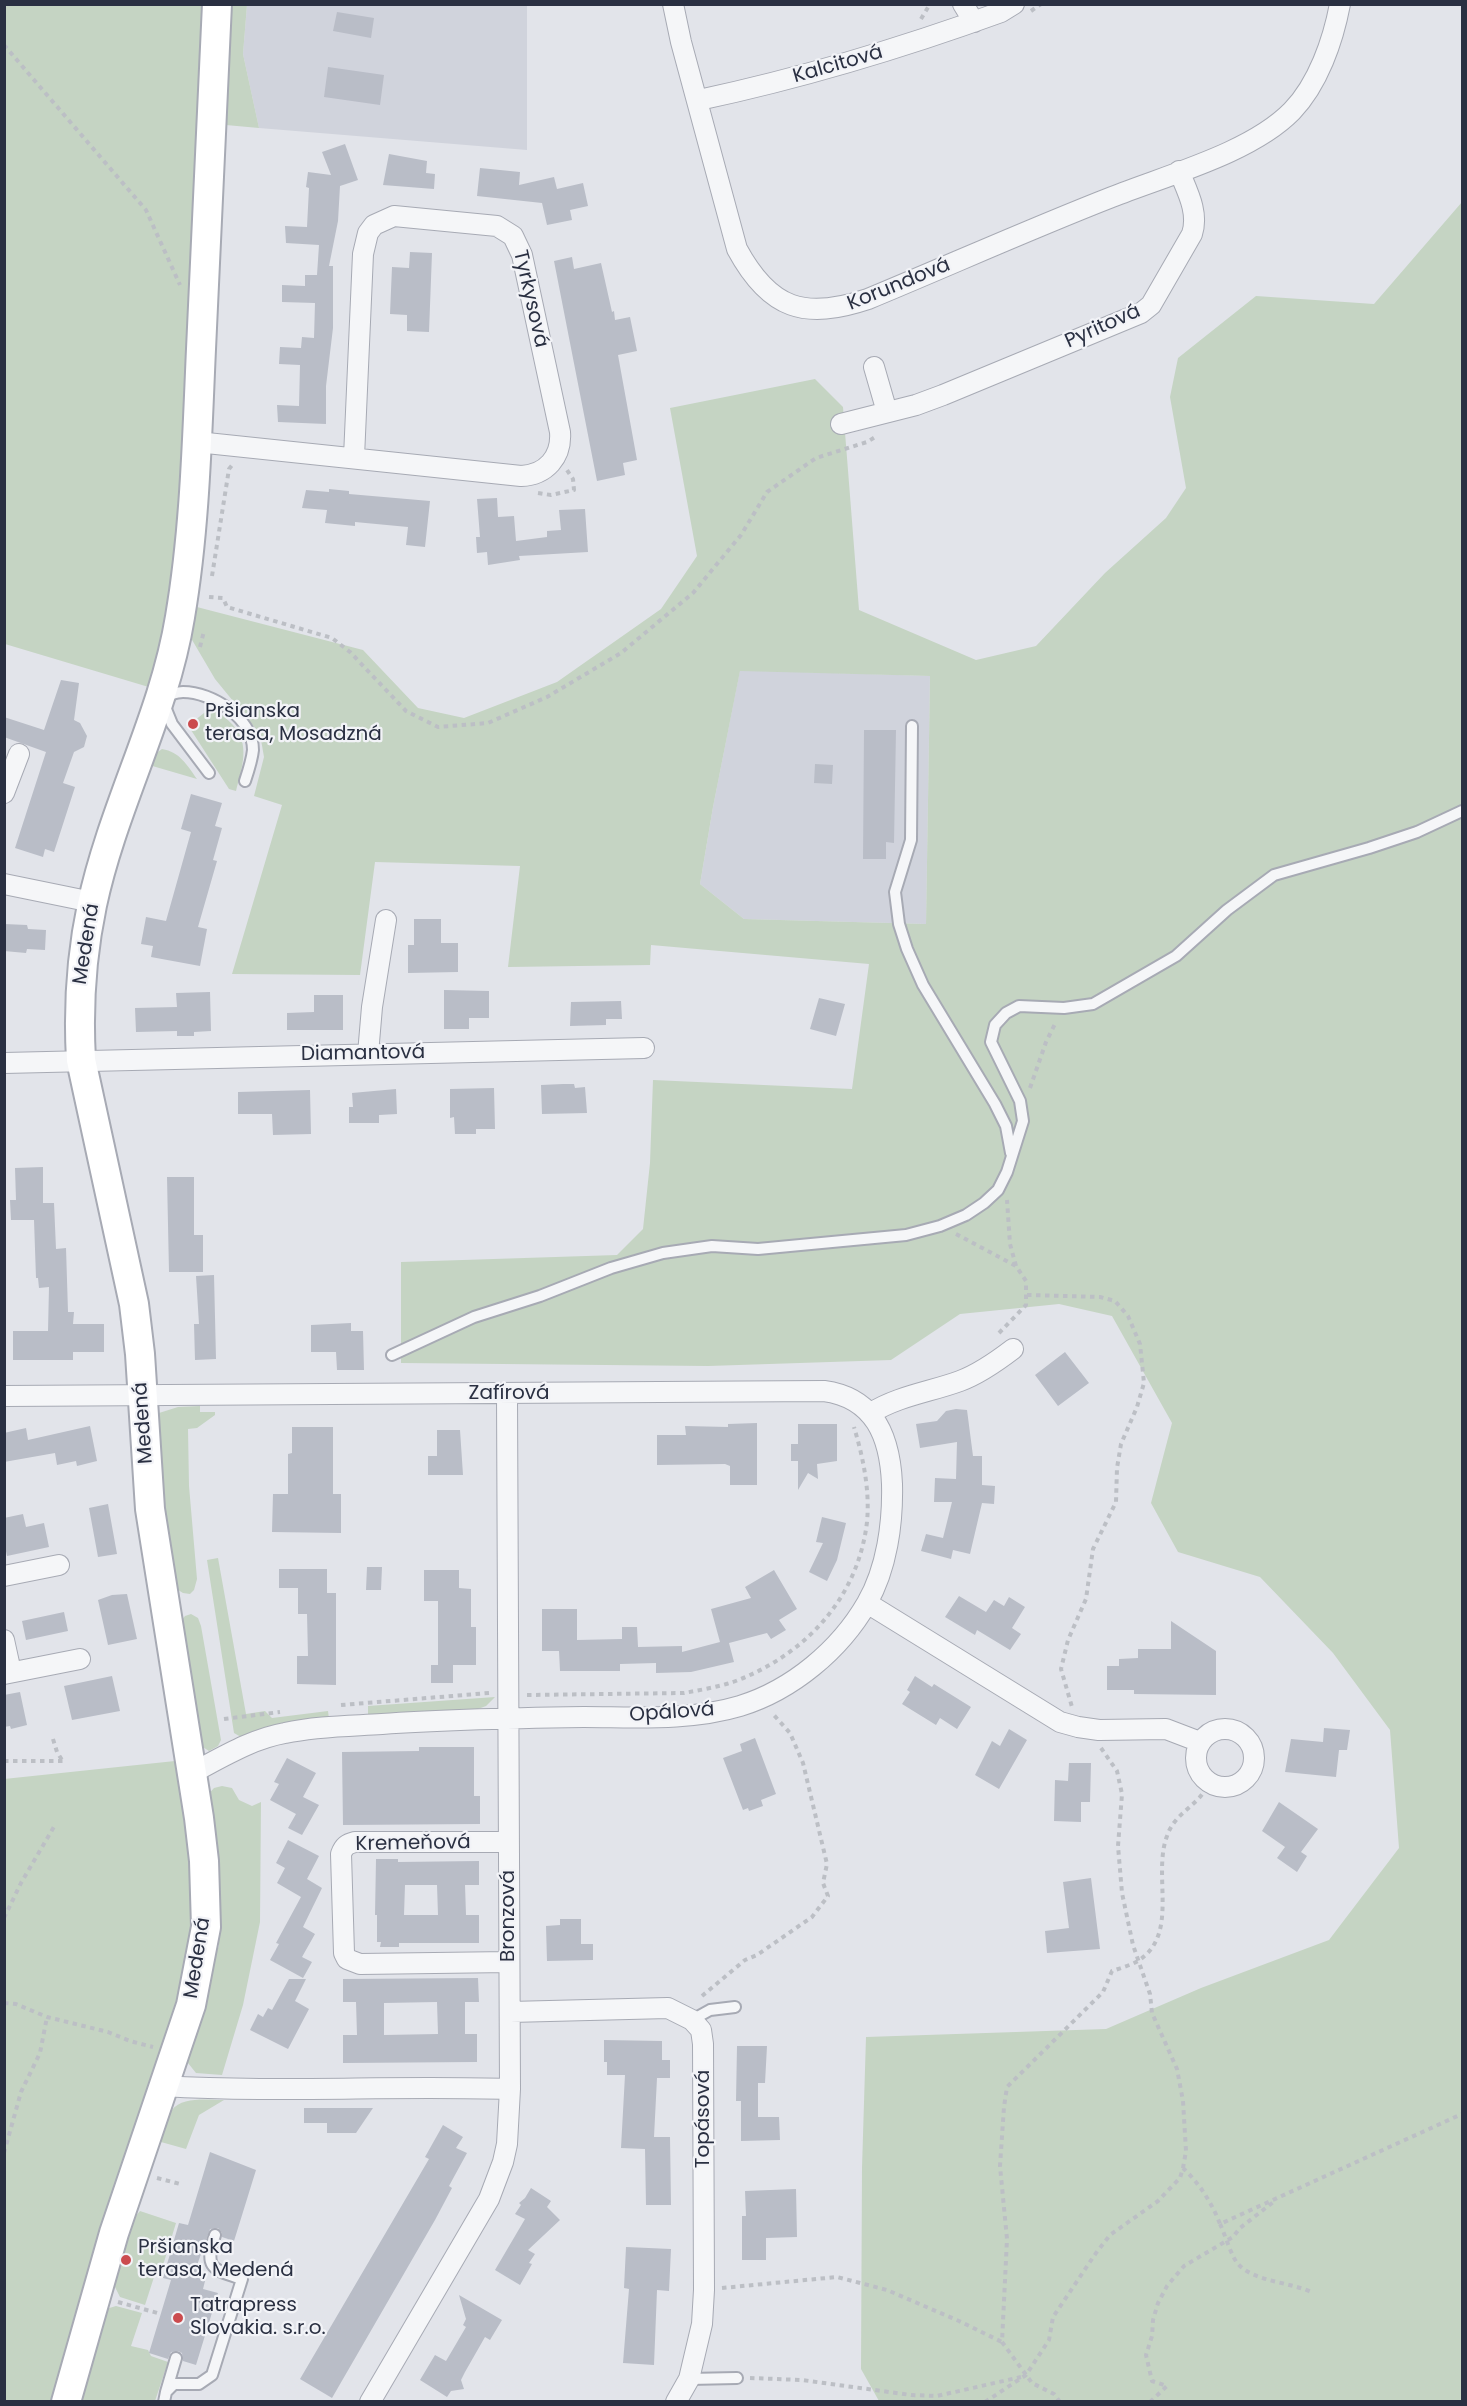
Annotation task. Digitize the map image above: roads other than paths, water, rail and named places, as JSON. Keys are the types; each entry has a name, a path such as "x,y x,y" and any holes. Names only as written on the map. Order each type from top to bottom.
{"street":[{"name":"Medená","path":"66,2402 114,2233 191,2005 206,1927 204,1861 150,1509 134,1304 81,1060 80,987 93,902 126,793 161,698 173,656 181,615 197,442 217,4"},
{"name":"Korundová","path":"674,4 681,42 699,100 737,249 749,271 766,291 792,306 817,311 841,308 868,299 1179,171"},
{"path":"963,4 974,22"},
{"path":"1179,171 1249,143 1272,129 1293,110 1309,88 1322,63 1335,31 1340,4"},
{"name":"Kalcitová","path":"699,100 829,68 974,22 1018,11"},
{"name":"Pyritová","path":"841,424 885,422 943,395 1141,313 1151,305 1196,224 1194,211 1179,171"},
{"name":"Tyrkysová","path":"394,216 490,225 506,231 513,236 522,255 560,432 561,444 557,454 542,472 532,476 354,457 365,242 374,225 394,216"},
{"path":"874,367 885,422"},
{"path":"197,442 354,457"},
{"path":"4,793 19,753"},
{"path":"4,884 93,902"},
{"path":"368,1054 373,995 386,920"},
{"name":"Diamantová","path":"4,1063 644,1048"},
{"path":"871,1413 899,1399 960,1381 1013,1349"},
{"name":"Zafírová","path":"4,1396 507,1395 824,1391 840,1393 855,1400 871,1413 880,1426 886,1442 892,1480 892,1502"},
{"name":"Bronzová","path":"370,2402 489,2199 507,2144 510,2012 507,1395"},
{"name":"Opálová","path":"509,1718 693,1715 720,1711 754,1700 786,1684 822,1657 839,1640 867,1603 882,1564 891,1521 892,1502"},
{"path":"4,1576 59,1565"},
{"path":"867,1603 1060,1722 1099,1730 1166,1729 1200,1742"},
{"path":"4,1640 8,1673 80,1659"},
{"path":"190,1774 245,1746 285,1732 368,1724 509,1718"},
{"path":"1225,1728 1244,1735 1251,1743 1254,1753 1254,1763 1245,1780 1228,1787 1210,1783 1198,1770 1196,1760 1200,1742 1206,1735 1225,1728"},
{"name":"Kremeňová","path":"508,1842 355,1842 343,1848 341,1854 344,1953 347,1959 360,1964 509,1962"},
{"path":"510,2012 668,2008 687,2017"},
{"name":"Topásová","path":"676,2402 689,2379 702,2324 704,2290 703,2044 700,2030 687,2017"},
{"path":"163,2086 218,2090 463,2087 510,2089"}],"lane":[{"path":"209,773 172,724 161,698 183,692 205,696 222,704 235,714 250,738 253,750 245,782"},
{"path":"912,726 910,840 896,892 899,924 907,950 923,986 1006,1126 1011,1153"},
{"path":"392,1355 474,1317 540,1296 611,1268 663,1253 712,1246 758,1249 906,1235 940,1226 966,1215 998,1190 1007,1172 1011,1153 1023,1121 1020,1101 991,1042 995,1025 1006,1012 1019,1006 1064,1008 1093,1004 1176,956 1227,910 1274,875 1417,832 1462,811"},
{"path":"687,2017 710,2010 735,2007"},
{"path":"165,2397 174,2384 199,2384 212,2375 239,2289 242,2279 220,2271 210,2261 209,2253 215,2235"},
{"path":"165,2397 176,2358"},
{"path":"689,2379 737,2378"}],"place":[{"name":"Pršianska terasa, Mosadzná","path":"193,724"},
{"name":"Pršianska terasa, Medená","path":"126,2260"},
{"name":"Tatrapress Slovakia. s.r.o.","path":"178,2318"}]}
